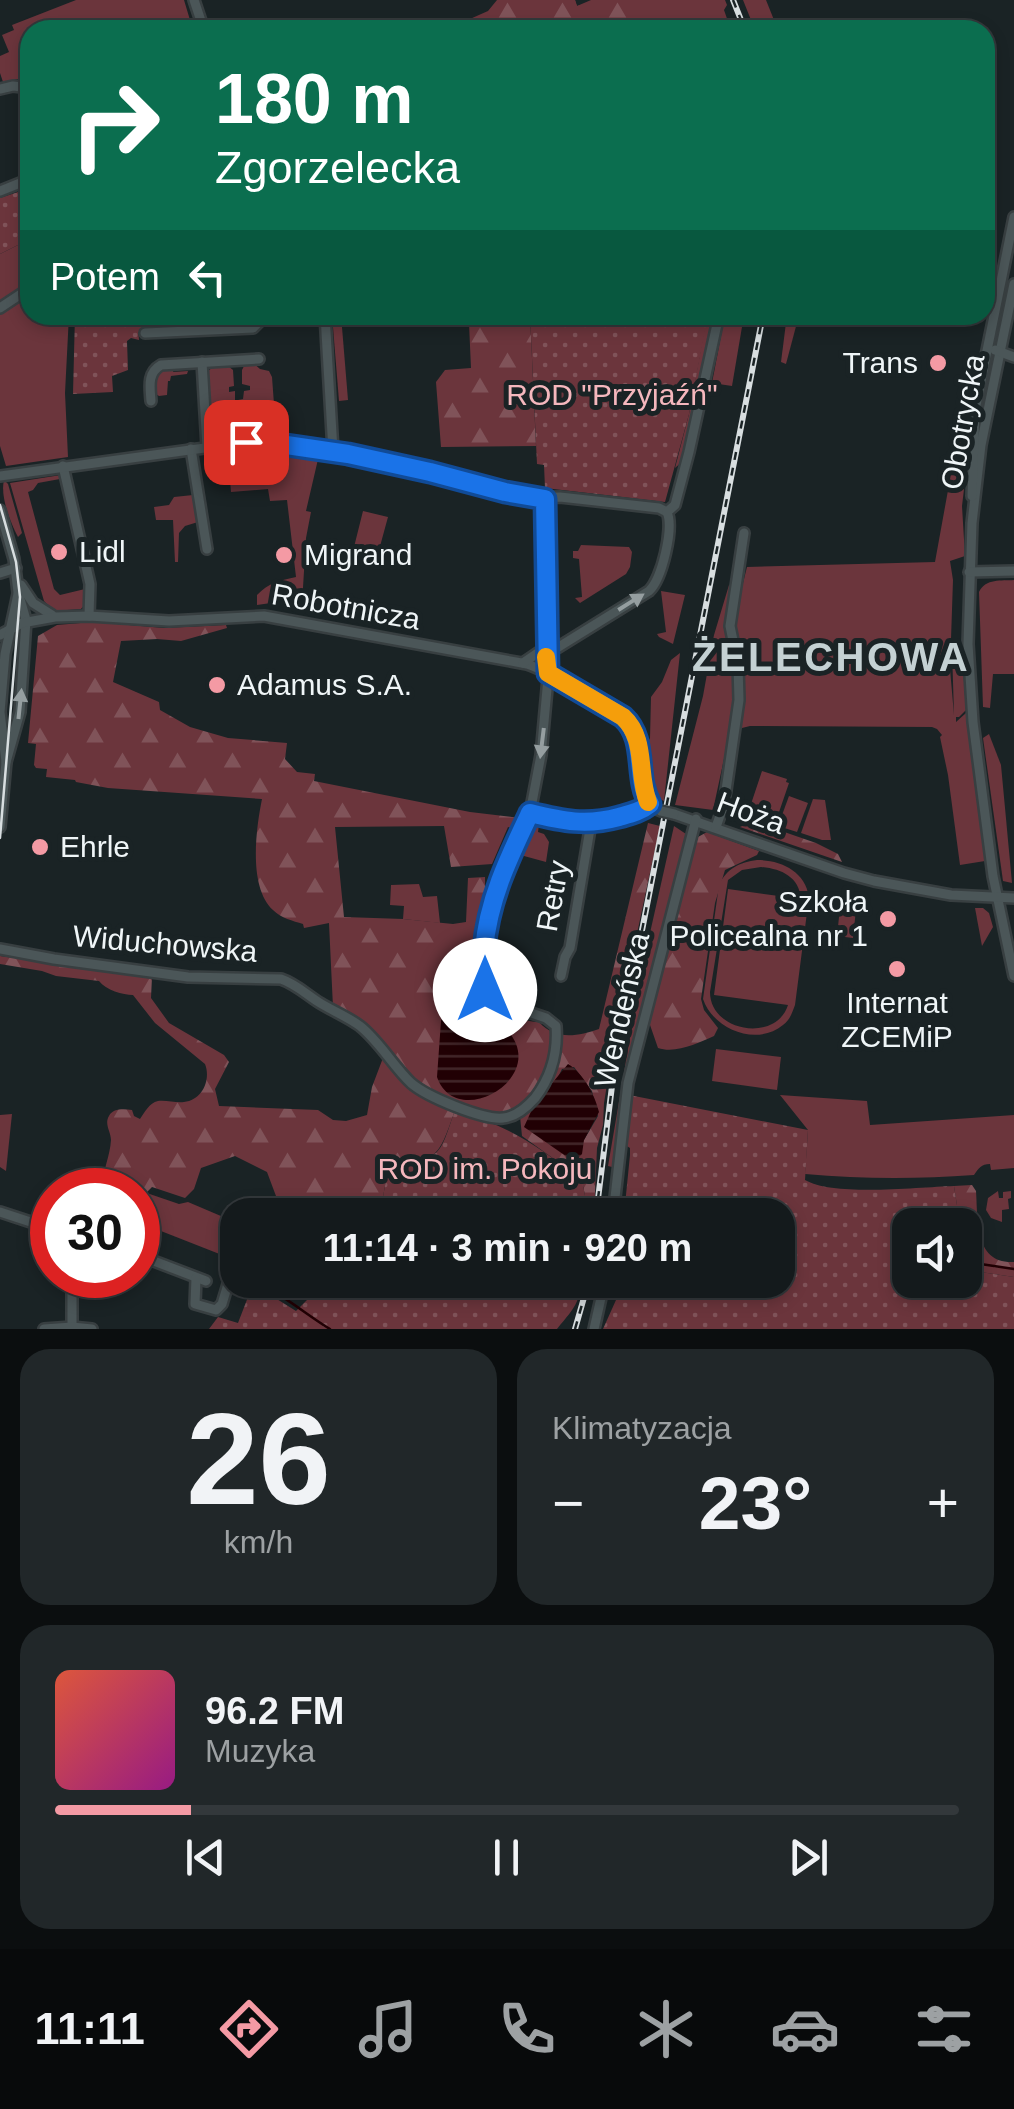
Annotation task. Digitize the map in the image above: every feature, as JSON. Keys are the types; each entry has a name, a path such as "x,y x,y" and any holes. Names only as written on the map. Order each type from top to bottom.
{"street":[{"name":"Obotrycka","path":"995,312 1014,216"},
{"name":"Obotrycka","path":"1014,284 981,445 968,644 970,690 997,898 1014,976"},
{"path":"144,333 256,325"},
{"path":"326,325 333,451"},
{"path":"667,512 675,504 690,452 718,325"},
{"name":"Obotrycka","path":"974,508 974,420 992,325"},
{"path":"988,347 1014,357"},
{"path":"151,401 150,377 155,368 166,364 259,359"},
{"path":"202,362 208,447"},
{"path":"0,476 256,441 333,451 545,499 580,499 667,512 670,523 660,578 653,588 557,648 546,648 522,663"},
{"path":"191,449 207,549"},
{"path":"63,466 90,584 88,616"},
{"path":"545,499 548,673 541,755 530,813 591,823 641,811 650,804 644,794 637,739 630,723 548,673"},
{"path":"0,510 25,622 20,712 6,762 0,827"},
{"path":"716,827 724,804 739,700 740,679 730,626 744,533"},
{"path":"0,573 16,568"},
{"name":"Robotnicza","path":"16,568 26,594 53,616 169,621 276,617 522,663 548,673"},
{"path":"970,572 1014,572"},
{"path":"6,762 0,712 5,633 18,596"},
{"name":"Robotnicza","path":"25,622 74,616"},
{"name":"Robotnicza","path":"25,622 40,624 74,616"},
{"path":"5,633 25,622"},
{"path":"24,645 40,624"},
{"name":"Hoża","path":"650,804 661,811 696,819 874,881 951,895 1014,898"},
{"name":"Widuchowska","path":"0,950 188,977 281,979 362,1028 420,1090 496,1118 515,1115 537,1095 552,1066 556,1026 546,1018 497,1002 485,990 483,980 491,904 530,813"},
{"name":"Wendeńska","path":"615,1198 626,1092 696,819"},
{"name":"Retry","path":"561,976 570,948 591,823"},
{"path":"0,1212 30,1222"},
{"path":"160,1263 201,1279 194,1304 216,1310 223,1298"},
{"path":"72,1298 72,1327"},
{"path":"594,1329 601,1298"},
{"path":"44,1329 92,1329"}],"green space":[{"path":"76,0 184,0 190,20 25,20"},
{"path":"497,0 575,0 577,6 591,0 725,0 728,20 468,20 488,11"},
{"path":"500,0 575,0 577,6 623,0 633,20 472,20 489,12"},
{"path":"743,0 766,0 774,20 751,20"},
{"path":"20,22 20,79 3,82 0,56 9,52 2,35 14,30 12,25"},
{"path":"20,191 20,244 0,254 0,198"},
{"path":"20,244 20,291 0,304 0,254"},
{"path":"20,299 20,325 68,325 65,393 68,457 6,466 0,446 0,312"},
{"path":"75,325 138,325 139,340 127,341 128,370 112,376 113,392 73,394"},
{"path":"126,325 148,325 138,333"},
{"path":"333,325 342,325 348,400 339,401"},
{"path":"469,325 530,325 536,446 441,447 436,382 445,370 471,368"},
{"name":"ROD \"Przyjaźń\"","path":"530,325 706,325 689,414 665,502 545,488 544,465 537,464"},
{"path":"705,325 714,325 684,460 675,468"},
{"path":"723,325 742,325 732,386 712,383"},
{"path":"786,325 796,325 786,364 781,362"},
{"path":"252,362 269,371 274,404 239,408 238,400 243,399 244,391 250,390 250,386 242,384 242,370"},
{"path":"175,366 173,372 188,371 187,374 171,376 167,395 153,392 158,373"},
{"path":"228,366 233,370 234,386 229,387 229,392 235,391 235,407 226,409 225,402 220,402 220,410 212,411 208,371"},
{"path":"962,413 969,415 962,506 965,556 950,561 950,669 954,715 955,649 963,668 966,710 956,717 956,722 966,713 985,861 960,865 942,735 932,727 750,726 730,731 713,810 675,805 729,585 742,587 747,567 935,562"},
{"path":"273,449 319,455 306,511 311,512 302,604 257,605 257,595 266,588 296,577 287,500 270,501 268,489 231,492 230,480 275,471"},
{"path":"61,475 60,479 38,483 28,492 54,589 60,595 85,589 86,592 81,609 54,611 44,601 10,483"},
{"path":"4,480 22,533 18,537 5,501"},
{"path":"193,495 198,522 185,526 179,533 175,562 173,520 156,520 154,507 169,505 174,497"},
{"path":"363,511 388,517 376,561 352,555"},
{"path":"581,545 629,547 632,552 626,574 580,603 575,598 582,597 579,559 573,558 573,551"},
{"path":"1014,580 1014,674 993,674 990,708 983,707 979,592 990,582"},
{"path":"661,591 685,595 673,644 657,634 666,632"},
{"path":"93,622 164,628 226,625 227,628 181,641 121,641 113,682 159,702 160,710 190,727 228,738 287,743 285,759 297,772 315,774 314,781 520,818 516,829 508,827 492,864 451,867 444,826 335,827 344,917 466,922 468,878 485,877 479,919 481,934 472,949 478,985 492,984 516,1015 539,1022 553,1032 575,1035 599,1029 648,823 660,826 614,1041 597,1148 595,1198 584,1198 582,1179 522,1136 520,1116 512,1115 454,1113 434,1154 390,1171 382,1198 277,1198 267,1172 235,1156 201,1168 194,1189 185,1198 160,1190 160,1168 105,1168 111,1140 107,1122 111,1113 132,1110 140,1119 155,1102 191,1100 204,1088 205,1064 155,1023 133,995 115,991 99,981 0,964 0,956 152,977 151,998 169,1023 224,1055 229,1062 215,1089 219,1106 318,1110 333,1120 346,1121 367,1115 372,1087 386,1050 333,1007 329,923 304,928 303,924 276,913 265,900 256,857 262,799 108,788 46,777 47,769 36,768 36,744 28,743 38,636 57,625","holes":["574,1067 592,1091 598,1116 584,1140 534,1105 562,1069"]},
{"path":"680,653 664,801 653,796 645,750 650,738 651,697 671,660"},
{"path":"989,734 1001,765 1012,883 1003,881 983,738"},
{"path":"762,771 789,783 777,818 773,817 771,824 747,816"},
{"path":"789,796 808,803 797,832 778,826"},
{"path":"813,799 825,800 831,840 801,833"},
{"path":"537,821 538,832 549,842 546,862 522,853 516,861 514,859 529,825"},
{"path":"753,821 816,843 838,854 842,862 740,827"},
{"path":"674,826 686,834 650,978 616,1168 608,1166 641,973"},
{"path":"707,832 759,851 725,870 715,903 701,999 718,1028 714,1036 679,1049 658,1048 649,1022 698,837"},
{"path":"757,860 790,869 803,880 809,897 795,1005 785,1023 772,1031 748,1034 716,1019 703,999 719,885 739,865","holes":["769,868 793,880 801,899 728,889 714,995 788,1005 771,1025 744,1028 720,1016 710,992 728,880 742,870"]},
{"path":"419,884 423,897 437,896 440,923 403,919 404,906 390,905 391,885"},
{"path":"841,898 857,900 853,938 837,936"},
{"path":"975,908 989,913 993,927 982,946"},
{"path":"716,1049 781,1057 777,1090 712,1081"},
{"path":"629,1095 808,1130 805,1180 818,1185 856,1190 954,1186 957,1208 892,1208 892,1298 982,1298 982,1272 1014,1277 1014,1329 603,1329 616,1298 795,1298 795,1198 626,1198 630,1155"},
{"path":"780,1095 867,1101 870,1125 1014,1115 1014,1168 991,1170 987,1164 974,1175 932,1177 805,1174 808,1130"},
{"name":"ROD im. Pokoju","path":"454,1113 507,1130 582,1179 584,1198 382,1198 386,1180 397,1164 431,1156 446,1137"},
{"path":"12,1114 6,1171 0,1167 0,1115"},
{"path":"972,1185 977,1208 957,1208 954,1186"},
{"path":"998,1191 999,1198 1003,1198 1003,1192 1011,1191 1009,1209 1002,1210 1002,1222 991,1218 986,1210 988,1198"},
{"path":"160,1198 179,1204 188,1202 220,1216 220,1254 160,1231"},
{"path":"982,1240 991,1256 1014,1262 1014,1277 982,1272"},
{"path":"248,1298 275,1298 296,1311 309,1298 577,1298 557,1329 209,1329 218,1317 238,1323"}],"shaded area":[{"path":"452,999 487,1015 510,1034 518,1054 515,1072 502,1087 485,1097 466,1100 449,1094 437,1077 442,1007"},
{"path":"568,1064 588,1085 599,1112 577,1159 570,1159 524,1127 534,1105"}],"waterway":[{"path":"982,1264 1014,1269"},
{"path":"284,1298 330,1329"}],"tram line":[{"path":"0,505 16,562 20,597 0,838"}],"railway":[{"path":"733,0 741,20"},
{"path":"598,1198 613,1078 761,325"},
{"path":"575,1329 584,1298"}],"slow traffic":[{"path":"546,657 548,673 630,723 637,739 648,802"}],"place":[{"name":"Trans","path":"938,363"},
{"name":"Lidl","path":"59,552"},
{"name":"Migrand","path":"284,555"},
{"name":"Adamus S.A.","path":"217,685"},
{"name":"Ehrle","path":"40,847"},
{"name":"Szkoła Policealna nr 1","path":"888,919"},
{"name":"Internat ZCEMiP","path":"897,969"}],"district":[{"name":"ŻELECHOWA","path":"831,657"}],"route":[{"path":"246,442 348,454 545,499 548,673 630,723 637,739 644,794 650,804 641,811 596,823 530,813 491,904 485,941 485,990"}]}
